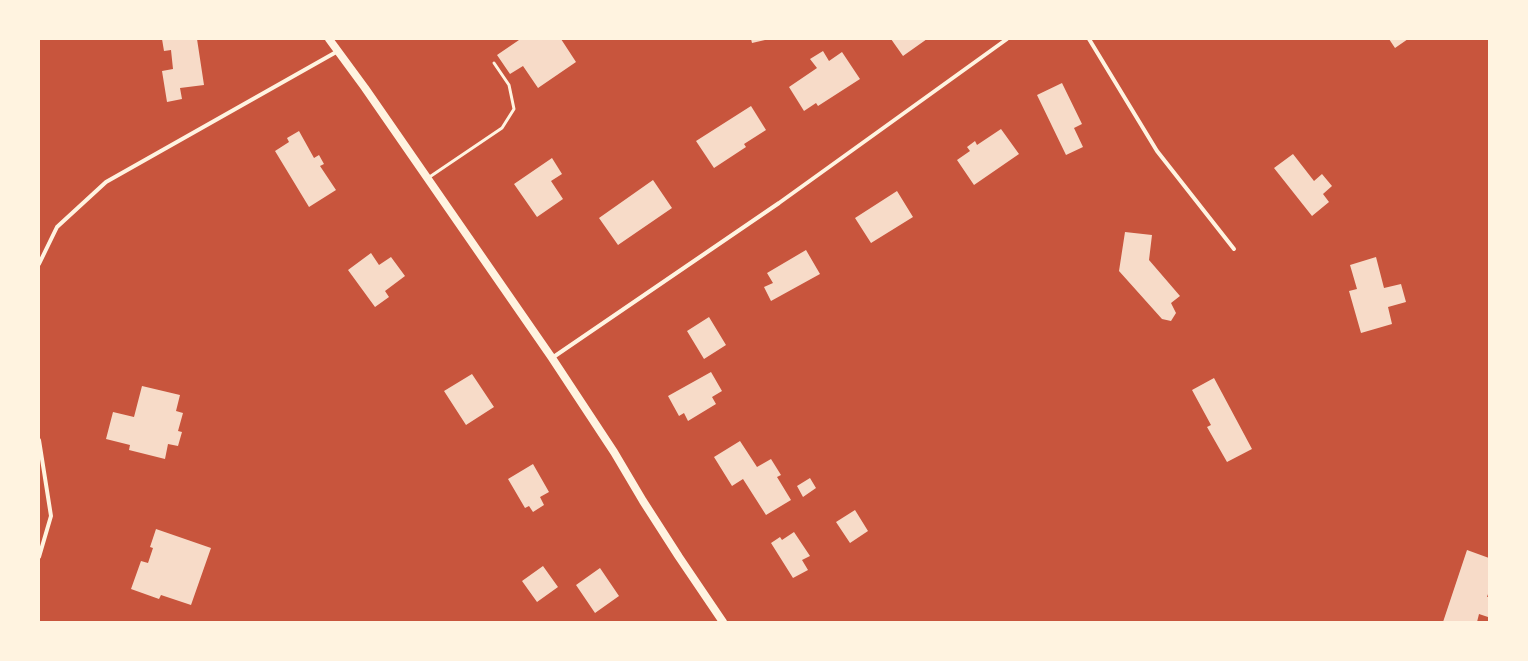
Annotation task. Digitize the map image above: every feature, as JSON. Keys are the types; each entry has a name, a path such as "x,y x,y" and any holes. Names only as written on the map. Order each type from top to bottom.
{"main road":[{"path":"328,39 428,178 552,358 614,452 659,526 723,622"}],"street":[{"path":"552,358 779,203 1007,39"},
{"path":"1089,39 1157,151 1234,249"},
{"path":"39,264 57,227 106,182 338,51"},
{"path":"39,440 51,516 39,557"}],"lane":[{"path":"428,178 502,128 514,109 510,85 494,63"}],"building":[{"path":"162,39 197,39 204,85 180,88 182,99 167,102 162,71 173,69 171,50 164,51"},
{"path":"518,39 561,39 576,62 538,88 523,66 510,74 497,55 519,40"},
{"path":"751,39 765,39 765,40 752,43"},
{"path":"891,39 927,39 903,56"},
{"path":"1389,39 1408,39 1395,48"},
{"path":"823,51 829,61 842,52 860,79 818,106 816,103 804,111 789,87 817,68 810,59"},
{"path":"1062,83 1082,124 1074,128 1083,147 1066,155 1037,95"},
{"path":"751,106 766,130 744,144 746,147 714,168 696,141"},
{"path":"1001,129 1019,154 974,185 957,160 970,151 967,147 975,141 977,145"},
{"path":"299,131 314,158 319,155 324,164 320,166 336,190 309,207 275,151 289,142 287,138"},
{"path":"1293,154 1314,181 1322,174 1332,186 1323,194 1329,202 1312,216 1274,168"},
{"path":"552,158 562,174 551,181 563,199 537,217 514,184"},
{"path":"653,180 672,208 618,245 599,218"},
{"path":"897,191 913,217 871,243 855,218"},
{"path":"1125,232 1152,235 1149,260 1180,296 1171,303 1176,313 1171,321 1162,319 1119,271"},
{"path":"806,250 820,274 771,301 764,287 773,283 767,273"},
{"path":"371,253 379,265 391,257 405,276 385,291 389,297 375,307 348,270"},
{"path":"1376,257 1384,288 1401,284 1406,302 1388,307 1392,324 1361,333 1349,291 1357,289 1350,265"},
{"path":"709,317 726,345 704,359 687,331"},
{"path":"711,372 722,391 712,397 716,404 688,421 684,413 679,416 668,396"},
{"path":"472,374 494,407 466,425 444,391"},
{"path":"1214,378 1252,449 1227,462 1207,427 1211,425 1192,390"},
{"path":"142,386 180,395 176,411 183,413 178,431 182,432 178,446 168,444 165,459 129,450 130,445 106,439 113,412 134,417"},
{"path":"740,441 757,467 771,459 781,475 777,477 791,500 766,515 743,479 732,486 714,457"},
{"path":"533,464 549,492 540,497 544,505 533,512 529,506 525,508 508,479"},
{"path":"810,478 816,488 803,497 797,486"},
{"path":"855,510 868,531 850,543 836,522"},
{"path":"156,529 211,548 191,605 161,595 159,599 131,589 141,561 148,563 153,548 150,547"},
{"path":"794,532 810,556 802,560 808,570 793,578 771,543 780,537 782,540"},
{"path":"1467,550 1489,558 1489,591 1487,597 1489,597 1488,617 1479,614 1477,622 1443,622"},
{"path":"543,566 558,587 537,602 522,581"},
{"path":"600,568 619,596 595,613 576,585"}]}
